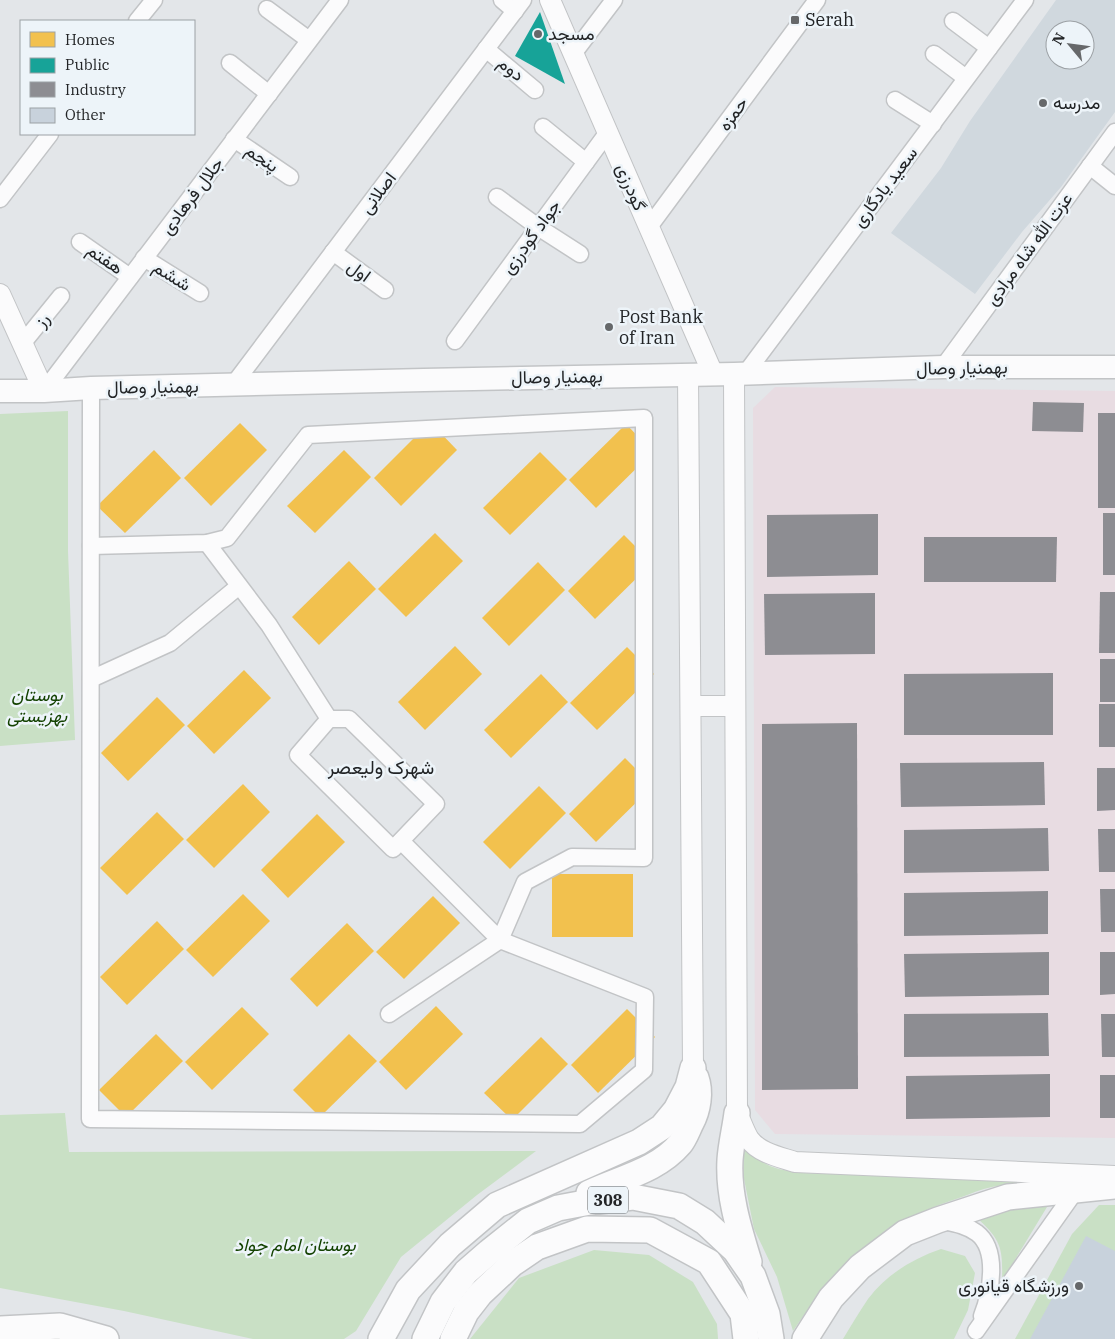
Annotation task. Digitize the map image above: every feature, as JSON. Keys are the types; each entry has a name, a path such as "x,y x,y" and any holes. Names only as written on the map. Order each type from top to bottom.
{"main road":[{"name":"بهمنیار وصال","path":"0,391 731,374 943,367 1115,367"},
{"path":"552,1211 592,1191 620,1182 657,1164 681,1143 695,1115 699,1086 694,1068"},
{"path":"381,1339 408,1290 450,1244 497,1205 639,1142 662,1126 676,1110 688,1087 694,1068"},
{"path":"736,1113 730,1161 732,1199 739,1231 757,1286"},
{"path":"805,1339 831,1298 860,1267 905,1233 1008,1197 1115,1186"},
{"name":"308","path":"425,1339 443,1302 466,1272 528,1221 552,1211 590,1202 633,1197 679,1206 706,1222 735,1250 753,1276 767,1314 771,1339"},
{"name":"308","path":"453,1339 466,1312 480,1294 512,1264 538,1247 587,1229 650,1230 709,1262 744,1314 746,1339"},
{"path":"0,1329 60,1326 106,1339"}],"street":[{"path":"139,20 154,0"},
{"name":"جلال فرهادی","path":"44,391 340,0"},
{"path":"502,0 519,5"},
{"name":"گودرزی","path":"550,0 649,227 731,374"},
{"path":"573,54 614,0"},
{"name":"حمزه","path":"649,227 817,0"},
{"name":"سعید یادگاری","path":"731,374 933,124 1025,0"},
{"name":"اصلانی","path":"233,385 519,5"},
{"path":"267,9 309,40"},
{"path":"953,21 989,48"},
{"name":"دوم","path":"486,49 535,90"},
{"path":"934,54 966,78"},
{"path":"230,63 268,94"},
{"path":"896,100 933,124"},
{"path":"542,127 586,162"},
{"name":"جواد گودرزی","path":"455,341 608,132"},
{"name":"عزت الله شاه مرادی","path":"943,367 1115,132"},
{"path":"0,199 49,135"},
{"name":"پنجم","path":"234,140 290,177"},
{"path":"1090,166 1115,186"},
{"path":"497,197 538,227 580,254"},
{"name":"هفتم","path":"80,242 130,277"},
{"name":"اول","path":"333,252 385,290"},
{"name":"ششم","path":"144,258 200,293"},
{"path":"0,294 44,391"},
{"name":"رز","path":"22,344 61,296"},
{"path":"688,374 694,1068"},
{"path":"731,374 735,706 736,1113 750,1139 760,1148 795,1162 1115,1176"},
{"path":"91,388 90,1119 580,1124 644,1070 644,997 500,940 401,840"},
{"path":"91,546 207,543 227,538 308,436 644,418 644,858 572,857 525,882 500,940 389,1014"},
{"path":"207,543 269,625 329,719"},
{"path":"91,679 170,643 239,586"},
{"path":"692,706 735,706"},
{"path":"329,719 349,719 436,804 393,849 298,755 329,719"},
{"path":"974,1335 1076,1190"},
{"path":"938,1220 964,1226 977,1233 988,1246 991,1272 987,1302 974,1335"}],"shaded area":[{"path":"1056,0 1115,0 1115,112 1061,187 1022,232 975,294 891,233 941,168 970,121"},
{"path":"775,387 1115,391 1115,1138 775,1134 755,1110 753,408"}],"green space":[{"name":"بوستان بهزیستی","path":"68,411 68,551 75,740 0,746 0,414"},
{"name":"بوستان امام جواد","path":"65,1113 69,1152 536,1151 477,1195 401,1257 356,1331 344,1339 253,1339 124,1311 0,1288 0,1115"},
{"path":"744,1146 758,1159 770,1166 802,1173 1049,1180 1006,1184 984,1189 931,1208 906,1220 884,1233 845,1266 827,1285 793,1331 777,1277 754,1229 743,1174"},
{"name":"ورزشگاه قیانوری","path":"1099,1205 1115,1205 1115,1339 1015,1339 1072,1234"},
{"path":"1016,1206 1047,1207 1002,1281 1002,1260 999,1245 991,1232 976,1217"},
{"path":"941,1249 965,1256 975,1273 968,1310 954,1339 843,1339 868,1299 883,1282 910,1263"},
{"path":"594,1250 649,1255 693,1282 717,1324 718,1339 470,1339 519,1278"}],"building: Homes":[{"path":"430,422 457,450 401,506 374,478"},
{"path":"240,423 267,450 211,506 184,478"},
{"path":"626,424 653,452 596,508 569,480"},
{"path":"154,450 181,478 125,533 97,506"},
{"path":"344,450 371,477 315,533 287,506"},
{"path":"540,452 567,479 510,535 483,508"},
{"path":"435,533 463,561 406,617 378,589"},
{"path":"624,535 652,563 595,619 568,591"},
{"path":"349,561 376,589 319,645 292,617"},
{"path":"538,562 565,590 509,646 482,618"},
{"path":"455,646 482,674 425,730 398,702"},
{"path":"627,647 654,674 597,730 570,703"},
{"path":"244,670 271,698 214,754 187,726"},
{"path":"541,674 568,702 511,758 484,730"},
{"path":"157,697 185,725 128,781 101,753"},
{"path":"625,758 653,786 596,842 569,814"},
{"path":"243,784 270,812 214,868 186,840"},
{"path":"539,786 566,813 510,869 483,842"},
{"path":"157,812 184,839 127,895 100,868"},
{"path":"317,814 345,842 288,898 261,870"},
{"path":"552,874 633,874 633,937 552,937"},
{"path":"243,894 270,921 213,977 186,950"},
{"path":"433,896 460,923 404,979 376,952"},
{"path":"157,921 184,949 127,1005 100,977"},
{"path":"347,923 374,951 317,1007 290,979"},
{"path":"436,1006 463,1034 406,1090 379,1062"},
{"path":"242,1007 269,1034 212,1090 185,1062"},
{"path":"627,1009 655,1037 598,1093 571,1065"},
{"path":"156,1034 183,1061 126,1117 99,1090"},
{"path":"349,1034 377,1061 320,1117 293,1090"},
{"path":"541,1037 568,1064 512,1120 484,1093"}],"building: Public":[{"name":"مسجد","path":"540,12 565,84 515,56"}],"building: Industry":[{"path":"1033,402 1084,403 1083,432 1032,431"},
{"path":"1098,413 1115,413 1115,508 1098,508"},
{"path":"1103,513 1115,513 1115,575 1103,575"},
{"path":"878,514 878,575 767,577 767,515"},
{"path":"924,537 1057,537 1056,582 924,582"},
{"path":"1100,592 1115,592 1115,653 1099,653"},
{"path":"875,593 875,654 765,655 764,594"},
{"path":"1100,659 1115,659 1115,702 1100,702"},
{"path":"1053,673 1053,735 904,735 904,674"},
{"path":"1099,704 1115,704 1115,747 1099,747"},
{"path":"857,723 858,1089 762,1090 762,724"},
{"path":"1044,762 1045,805 901,807 900,763"},
{"path":"1097,768 1115,768 1115,810 1097,811"},
{"path":"1048,828 1049,871 904,873 904,830"},
{"path":"1098,829 1115,829 1115,872 1099,872"},
{"path":"1100,889 1115,889 1115,932 1101,932"},
{"path":"1048,891 1048,934 904,936 904,893"},
{"path":"1049,952 1049,995 905,997 904,954"},
{"path":"1100,952 1115,952 1115,994 1100,995"},
{"path":"1048,1013 1049,1056 904,1057 904,1014"},
{"path":"1101,1014 1115,1014 1115,1057 1102,1057"},
{"path":"1050,1074 1050,1117 906,1119 906,1076"},
{"path":"1100,1075 1115,1075 1115,1118 1100,1118"}],"building: Other":[{"name":"ورزشگاه قیانوری","path":"1086,1236 1115,1251 1115,1339 1030,1339"}],"place":[{"name":"Serah","path":"795,20"},
{"name":"مسجد","path":"538,34"},
{"name":"مدرسه","path":"1043,103"},
{"name":"Post Bank of Iran","path":"609,327"},
{"name":"ورزشگاه قیانوری","path":"1079,1286"}],"district":[{"name":"شهرک ولیعصر","path":"381,767"}]}
